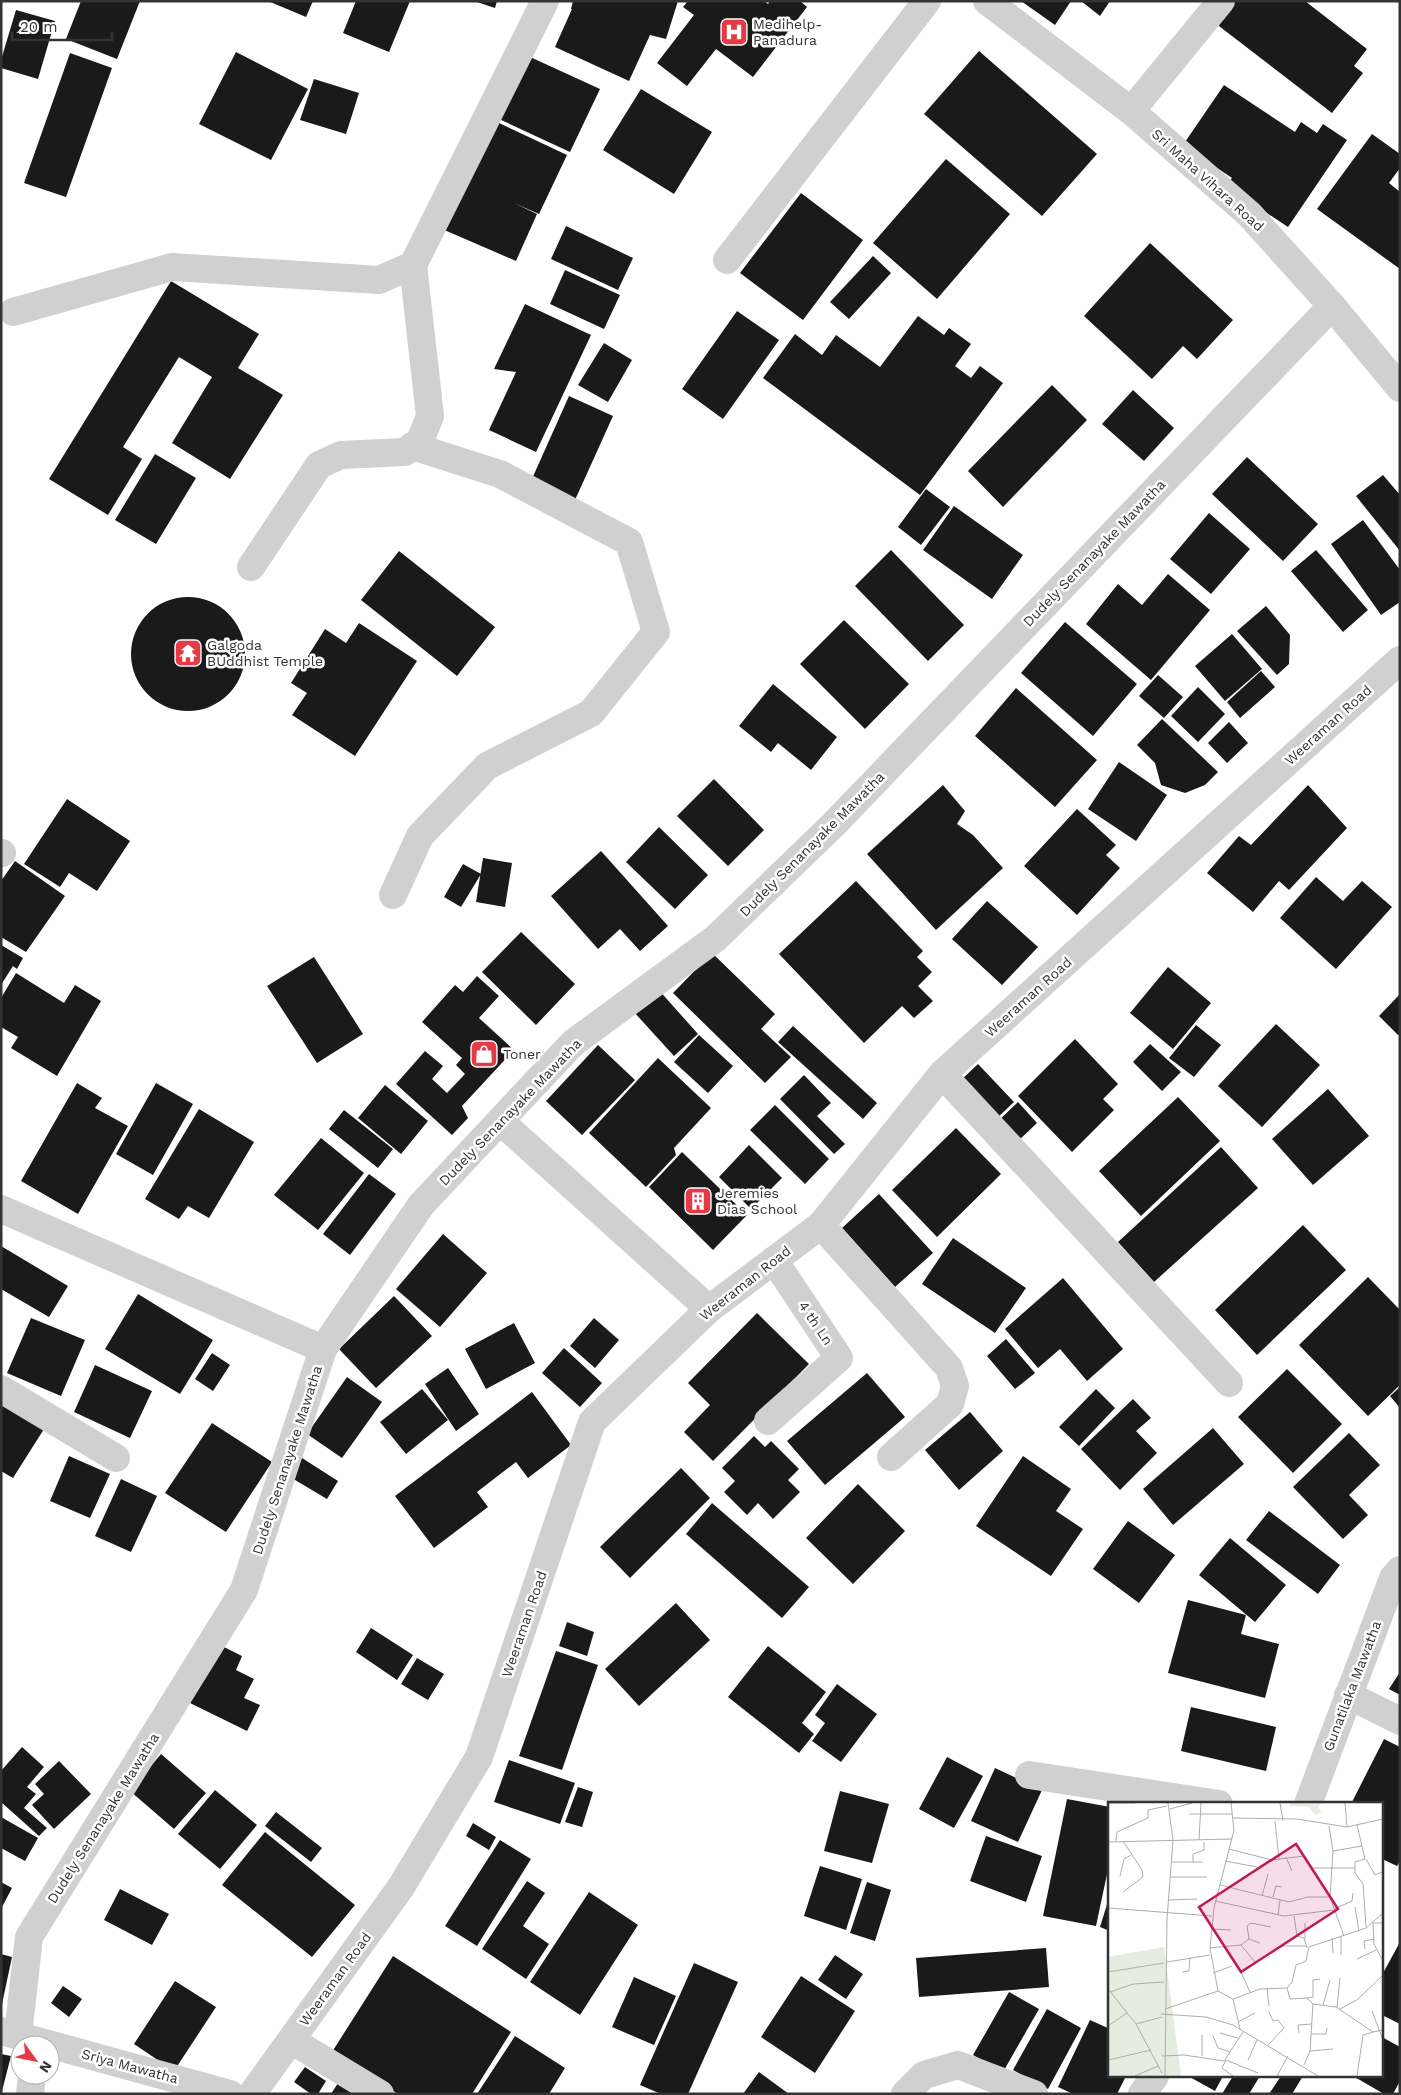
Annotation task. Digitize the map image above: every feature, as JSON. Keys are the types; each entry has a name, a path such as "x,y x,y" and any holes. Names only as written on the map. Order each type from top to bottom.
{"street":[{"path":"251,567 319,465 341,455 404,452 420,441 430,416 413,265 545,1"},
{"path":"727,260 927,1"},
{"name":"Sri Maha Vihara Road","path":"987,1 1131,111 1249,214 1332,306 1400,388"},
{"path":"1131,111 1221,1"},
{"path":"13,312 172,267 379,280 413,265"},
{"name":"Dudely Senanayake Mawatha","path":"23,2035 29,1938 244,1590 323,1349 421,1205 573,1043 716,938 828,830 1332,306"},
{"path":"393,895 420,836 486,766 591,713 656,632 629,542 500,474 412,446"},
{"name":"Weeraman Road","path":"252,2094 401,1887 479,1757 592,1422 709,1309 821,1225 942,1074 1400,660"},
{"path":"942,1074 1229,1382"},
{"path":"500,1121 709,1309"},
{"path":"1,1209 323,1349"},
{"path":"821,1225 949,1368 955,1386 950,1404 891,1457"},
{"name":"4 th Ln","path":"768,1420 839,1358 774,1260"},
{"path":"1,1389 116,1458"},
{"name":"Gunatilaka Mawatha","path":"1309,1802 1393,1578 1400,1570"},
{"path":"1348,1695 1400,1721"},
{"path":"1029,1775 1206,1802"},
{"path":"291,2040 380,2094"},
{"name":"Sriya Mawatha","path":"60,2048 230,2094"},
{"path":"905,2094 924,2074 958,2065 1034,2094"},
{"path":"1142,2094 1154,2078"}],"building":[{"path":"81,1 140,1 117,59 66,39"},
{"path":"268,1 313,1 306,17"},
{"path":"356,1 410,1 389,52 343,33"},
{"path":"474,1 497,1 495,8"},
{"path":"573,1 678,1 666,39 650,35 629,81 555,47 572,9"},
{"name":"Medihelp- Panadura","path":"688,1 764,1 768,4 770,1 800,1 807,7 753,77 716,49 687,86 657,63 694,15 683,7"},
{"path":"1021,1 1071,1 1055,25"},
{"path":"1081,1 1110,1 1100,16"},
{"path":"1231,1 1305,1 1367,49 1354,66 1363,73 1332,113 1215,23"},
{"path":"16,10 55,21 38,79 1,68 1,60"},
{"path":"979,51 1097,154 1042,216 924,114"},
{"path":"236,52 308,89 271,160 199,124"},
{"path":"70,53 112,68 66,197 24,183"},
{"path":"528,56 600,89 570,152 499,119"},
{"path":"314,79 359,93 346,134 300,120"},
{"path":"1224,85 1295,132 1301,122 1317,133 1323,124 1347,140 1288,227 1226,186 1232,178 1183,145"},
{"path":"641,89 712,132 674,194 603,150"},
{"path":"497,122 567,155 539,214 514,203 537,214 516,261 442,229"},
{"path":"1372,134 1400,154 1400,168 1389,183 1400,192 1400,269 1317,209"},
{"path":"946,159 1010,214 937,299 873,243"},
{"path":"801,193 863,240 803,320 740,273"},
{"path":"566,226 633,258 618,290 551,259"},
{"path":"1150,243 1233,320 1197,359 1183,346 1152,379 1084,316"},
{"path":"873,256 891,273 849,319 830,302"},
{"path":"565,270 620,295 604,329 550,304"},
{"path":"171,281 259,334 238,368 283,395 230,479 172,443 212,377 179,357 123,447 142,459 108,515 49,479"},
{"path":"525,304 591,335 536,452 489,430 516,372 494,369"},
{"path":"737,311 779,340 723,419 682,389"},
{"path":"918,316 944,335 949,328 971,344 955,366 971,378 980,366 1003,383 920,495 763,378 795,334 822,355 836,335 880,367"},
{"path":"604,343 632,360 608,402 578,385"},
{"path":"1052,385 1087,420 1003,507 968,471"},
{"path":"1133,390 1174,428 1144,461 1102,424"},
{"path":"569,396 613,416 575,500 531,481"},
{"path":"155,454 196,478 156,544 115,520"},
{"path":"1247,457 1318,524 1283,561 1212,494"},
{"path":"1383,475 1400,495 1400,551 1356,496"},
{"path":"926,489 950,507 921,545 898,527"},
{"path":"954,506 1023,555 992,599 923,550"},
{"path":"1209,513 1250,549 1211,594 1170,559"},
{"path":"1363,520 1400,570 1400,602 1381,615 1331,544"},
{"path":"891,550 964,625 928,661 855,586"},
{"path":"1316,550 1368,610 1343,632 1291,571"},
{"path":"399,551 495,627 457,676 361,600"},
{"path":"1168,574 1210,610 1151,680 1086,624 1118,584 1142,605"},
{"name":"Galgoda BUddhist Temple","path":"188,597 210,601 229,613 241,632 245,654 241,676 229,695 210,707 188,711 166,707 147,695 135,676 131,654 135,632 147,613 166,601"},
{"path":"1266,606 1290,635 1289,664 1277,675 1237,631"},
{"path":"844,620 909,684 865,729 800,664"},
{"path":"1065,622 1137,684 1093,736 1021,673"},
{"path":"359,623 417,661 355,756 292,715 307,693 291,683 325,629 346,643"},
{"path":"1232,634 1262,669 1225,701 1195,666"},
{"path":"1261,671 1275,687 1240,718 1227,702"},
{"path":"1158,675 1183,697 1164,718 1139,696"},
{"path":"773,684 837,737 811,770 778,743 771,752 739,726"},
{"path":"1198,687 1225,714 1198,742 1171,716"},
{"path":"1016,688 1097,760 1055,807 975,736"},
{"path":"1162,719 1218,772 1205,785 1185,793 1161,785 1155,763 1137,745"},
{"path":"1229,722 1248,743 1227,763 1208,743"},
{"path":"1119,762 1167,795 1136,841 1088,809"},
{"path":"714,779 764,830 728,866 677,816"},
{"path":"943,785 965,811 957,824 973,835 1003,868 936,930 867,854"},
{"path":"1308,785 1347,828 1289,890 1279,881 1253,912 1207,873 1239,836 1251,845"},
{"path":"67,799 130,841 97,891 69,873 60,887 24,864"},
{"path":"1077,809 1116,845 1106,855 1120,868 1077,915 1024,866"},
{"path":"659,827 708,875 675,909 626,862"},
{"path":"601,851 668,926 640,951 620,929 598,949 551,896"},
{"path":"483,858 512,863 505,907 476,902"},
{"path":"15,861 65,896 26,952 1,937 1,881"},
{"path":"463,864 481,874 461,907 444,897"},
{"path":"1316,877 1343,901 1362,881 1392,907 1336,969 1280,918"},
{"path":"856,881 923,951 917,957 932,972 918,986 933,1001 914,1018 902,1006 864,1043 779,954"},
{"path":"987,901 1038,947 1002,985 952,939"},
{"path":"521,932 575,984 536,1025 482,972"},
{"path":"1,945 23,958 17,969 13,966 1,985"},
{"path":"712,953 775,1014 761,1029 791,1057 765,1083 673,993"},
{"path":"314,957 363,1034 317,1063 267,986"},
{"path":"1168,967 1211,1003 1173,1049 1130,1013"},
{"path":"16,973 64,1003 75,985 101,1001 57,1076 11,1048 18,1037 1,1027 1,998"},
{"name":"Toner","path":"477,976 499,996 479,1018 514,1050 462,1106 468,1118 452,1135 396,1084 425,1051 443,1066 432,1079 447,1093 465,1074 456,1065 462,1058 422,1022 455,985 463,992"},
{"path":"657,988 698,1034 674,1056 633,1011"},
{"path":"1400,994 1400,1034 1398,1035 1379,1016"},
{"path":"1276,1024 1320,1065 1262,1127 1218,1086"},
{"path":"1196,1025 1221,1045 1194,1077 1169,1058"},
{"path":"793,1026 877,1103 863,1119 778,1042"},
{"path":"699,1035 733,1066 708,1093 674,1062"},
{"path":"1075,1039 1118,1084 1103,1099 1114,1110 1072,1152 1018,1096"},
{"path":"1150,1044 1181,1072 1162,1091 1133,1062"},
{"path":"598,1045 635,1080 582,1135 546,1101"},
{"path":"658,1058 711,1108 674,1148 676,1155 646,1187 589,1133"},
{"path":"978,1064 1014,1102 995,1120 959,1082"},
{"path":"804,1075 831,1103 817,1116 845,1144 834,1154 780,1099"},
{"path":"77,1083 102,1098 95,1108 128,1126 78,1214 21,1181"},
{"path":"156,1083 193,1104 153,1175 116,1154"},
{"path":"385,1085 428,1121 401,1154 358,1118"},
{"path":"1328,1089 1369,1136 1313,1185 1272,1139"},
{"path":"1178,1097 1220,1141 1141,1216 1099,1171"},
{"path":"1018,1102 1037,1123 1014,1145 995,1124"},
{"path":"775,1105 829,1159 805,1184 750,1130"},
{"path":"199,1109 254,1142 209,1218 188,1206 179,1219 145,1199"},
{"path":"344,1110 393,1149 378,1168 329,1129"},
{"path":"956,1128 1001,1174 937,1237 892,1190"},
{"path":"321,1138 364,1173 318,1230 274,1195"},
{"path":"749,1145 782,1178 751,1209 719,1177"},
{"path":"1221,1147 1258,1188 1154,1282 1118,1242"},
{"name":"Jeremies Dias School","path":"682,1152 747,1215 713,1250 649,1187"},
{"path":"369,1174 396,1194 350,1255 323,1234"},
{"path":"879,1194 933,1253 895,1287 842,1228"},
{"path":"1303,1225 1346,1270 1257,1355 1215,1310"},
{"path":"443,1234 487,1273 440,1327 396,1289"},
{"path":"953,1238 1026,1288 995,1333 922,1284"},
{"path":"1,1246 68,1286 49,1317 1,1289"},
{"path":"1368,1277 1400,1310 1400,1385 1368,1416 1299,1345"},
{"path":"1063,1278 1123,1349 1087,1381 1060,1349 1038,1368 1005,1329"},
{"path":"138,1294 213,1340 180,1394 105,1349"},
{"path":"394,1296 432,1336 376,1388 339,1349"},
{"path":"757,1313 809,1364 713,1461 684,1432 710,1405 688,1383"},
{"path":"31,1318 85,1340 61,1396 7,1373"},
{"path":"594,1318 619,1340 595,1368 570,1346"},
{"path":"514,1323 535,1363 486,1389 465,1349"},
{"path":"1006,1339 1035,1373 1015,1389 987,1356"},
{"path":"564,1348 602,1383 580,1407 542,1373"},
{"path":"212,1353 230,1365 213,1391 195,1379"},
{"path":"95,1365 152,1391 130,1438 74,1412"},
{"path":"448,1368 479,1414 456,1431 425,1384"},
{"path":"1287,1369 1342,1424 1293,1473 1238,1417"},
{"path":"867,1373 905,1417 825,1485 787,1441"},
{"path":"347,1377 382,1402 342,1458 307,1434"},
{"path":"1400,1387 1400,1408 1390,1396"},
{"path":"422,1389 448,1420 406,1454 380,1422"},
{"path":"1096,1389 1115,1408 1079,1446 1059,1427"},
{"path":"532,1392 571,1445 528,1478 516,1462 477,1492 488,1507 434,1548 395,1496"},
{"path":"1133,1399 1151,1418 1136,1431 1157,1453 1120,1490 1081,1449"},
{"path":"1,1401 44,1429 13,1478 1,1471"},
{"path":"970,1412 1003,1451 959,1490 925,1450"},
{"path":"212,1423 272,1462 226,1532 165,1493"},
{"path":"1213,1428 1244,1464 1173,1525 1143,1489"},
{"path":"1349,1433 1380,1465 1349,1495 1368,1515 1343,1539 1293,1487"},
{"path":"754,1436 765,1447 771,1441 799,1469 788,1480 800,1492 773,1519 758,1503 747,1515 724,1492 735,1481 722,1468"},
{"path":"69,1456 110,1474 90,1518 50,1501"},
{"path":"1023,1456 1071,1489 1056,1511 1083,1529 1051,1576 976,1526"},
{"path":"302,1458 338,1481 327,1499 290,1477"},
{"path":"681,1468 710,1498 630,1578 600,1547"},
{"path":"121,1479 157,1496 131,1552 95,1536"},
{"path":"858,1484 905,1531 853,1584 806,1538"},
{"path":"712,1503 809,1587 782,1618 686,1534"},
{"path":"1269,1511 1340,1565 1318,1594 1246,1540"},
{"path":"1128,1521 1175,1555 1139,1603 1093,1569"},
{"path":"1230,1538 1286,1585 1255,1622 1199,1575"},
{"path":"1188,1600 1246,1615 1241,1634 1279,1644 1265,1698 1168,1673"},
{"path":"676,1603 710,1640 639,1706 605,1669"},
{"path":"567,1622 594,1632 587,1656 559,1646"},
{"path":"371,1628 413,1655 397,1680 356,1652"},
{"path":"220,1645 242,1656 236,1670 254,1679 244,1698 260,1705 247,1731 190,1703"},
{"path":"768,1646 826,1692 802,1723 814,1734 799,1753 728,1697"},
{"path":"556,1651 598,1665 562,1770 519,1756"},
{"path":"417,1658 444,1674 428,1700 401,1684"},
{"path":"1400,1672 1400,1695 1389,1689"},
{"path":"837,1684 877,1714 841,1762 812,1741 825,1723 815,1715"},
{"path":"1191,1707 1276,1727 1266,1771 1181,1751"},
{"path":"1384,1739 1400,1747 1400,1861 1397,1866 1384,1860 1384,1802 1352,1802"},
{"path":"22,1747 44,1767 27,1787 36,1794 24,1808 47,1828 39,1836 1,1802 1,1771"},
{"path":"161,1754 206,1793 174,1829 130,1791"},
{"path":"947,1757 983,1776 954,1828 919,1809"},
{"path":"509,1760 575,1783 560,1824 494,1802"},
{"path":"59,1761 91,1794 54,1829 32,1805 44,1794 35,1784"},
{"path":"995,1768 1042,1790 1018,1842 971,1821"},
{"path":"578,1787 593,1792 582,1827 565,1822"},
{"path":"215,1790 257,1825 220,1869 178,1834"},
{"path":"840,1791 889,1804 872,1863 824,1851"},
{"path":"1067,1799 1108,1807 1108,1869 1096,1926 1043,1916"},
{"path":"276,1812 322,1848 311,1862 265,1826"},
{"path":"1,1817 38,1838 25,1861 1,1848"},
{"path":"473,1823 496,1837 489,1850 466,1836"},
{"path":"265,1832 355,1905 312,1957 222,1885"},
{"path":"986,1836 1042,1856 1026,1902 970,1881"},
{"path":"500,1840 531,1859 477,1946 445,1926"},
{"path":"820,1866 862,1879 846,1930 804,1916"},
{"path":"527,1881 545,1893 523,1926 549,1944 526,1979 482,1949"},
{"path":"1,1882 12,1888 1,1909"},
{"path":"867,1882 891,1890 875,1941 850,1933"},
{"path":"120,1889 169,1914 152,1945 104,1920"},
{"path":"589,1892 638,1925 580,2015 530,1982"},
{"path":"1108,1901 1108,1930 1100,1927"},
{"path":"1400,1942 1400,2024 1384,2016 1384,1971"},
{"path":"1046,1948 1049,1987 919,1997 916,1958"},
{"path":"1,1954 12,1957 2,2004 1,2004"},
{"path":"835,1955 863,1974 846,1999 818,1980"},
{"path":"393,1956 511,2032 472,2094 398,2094 332,2052"},
{"path":"694,1963 738,1982 688,2094 661,2094 640,2085"},
{"path":"801,1976 855,2011 815,2073 761,2037"},
{"path":"634,1977 676,1996 654,2045 612,2027"},
{"path":"175,1981 216,2007 174,2071 134,2044"},
{"path":"63,1986 82,1999 69,2017 51,2003"},
{"path":"1009,1992 1039,2009 1003,2072 973,2055"},
{"path":"1047,2009 1081,2028 1048,2089 1013,2070"},
{"path":"1090,2020 1108,2028 1108,2078 1125,2078 1117,2094 1073,2094 1058,2087"},
{"path":"515,2036 565,2068 549,2094 477,2094"},
{"path":"1384,2038 1400,2047 1400,2081 1393,2094 1384,2094 1356,2078 1384,2078"},
{"path":"1,2054 10,2056 10,2060 1,2091"},
{"path":"305,2067 326,2081 318,2094 311,2094 294,2082"},
{"path":"759,2072 789,2094 743,2094"},
{"path":"1192,2078 1222,2078 1215,2091"},
{"path":"1232,2078 1259,2078 1249,2094 1222,2094"},
{"path":"1280,2078 1302,2078 1292,2094 1269,2094"},
{"path":"338,2083 355,2094 331,2094"}],"place":[{"name":"Medihelp- Panadura","path":"734,32"},
{"name":"Galgoda BUddhist Temple","path":"188,653"},
{"name":"Toner","path":"484,1054"},
{"name":"Jeremies Dias School","path":"698,1201"}]}
